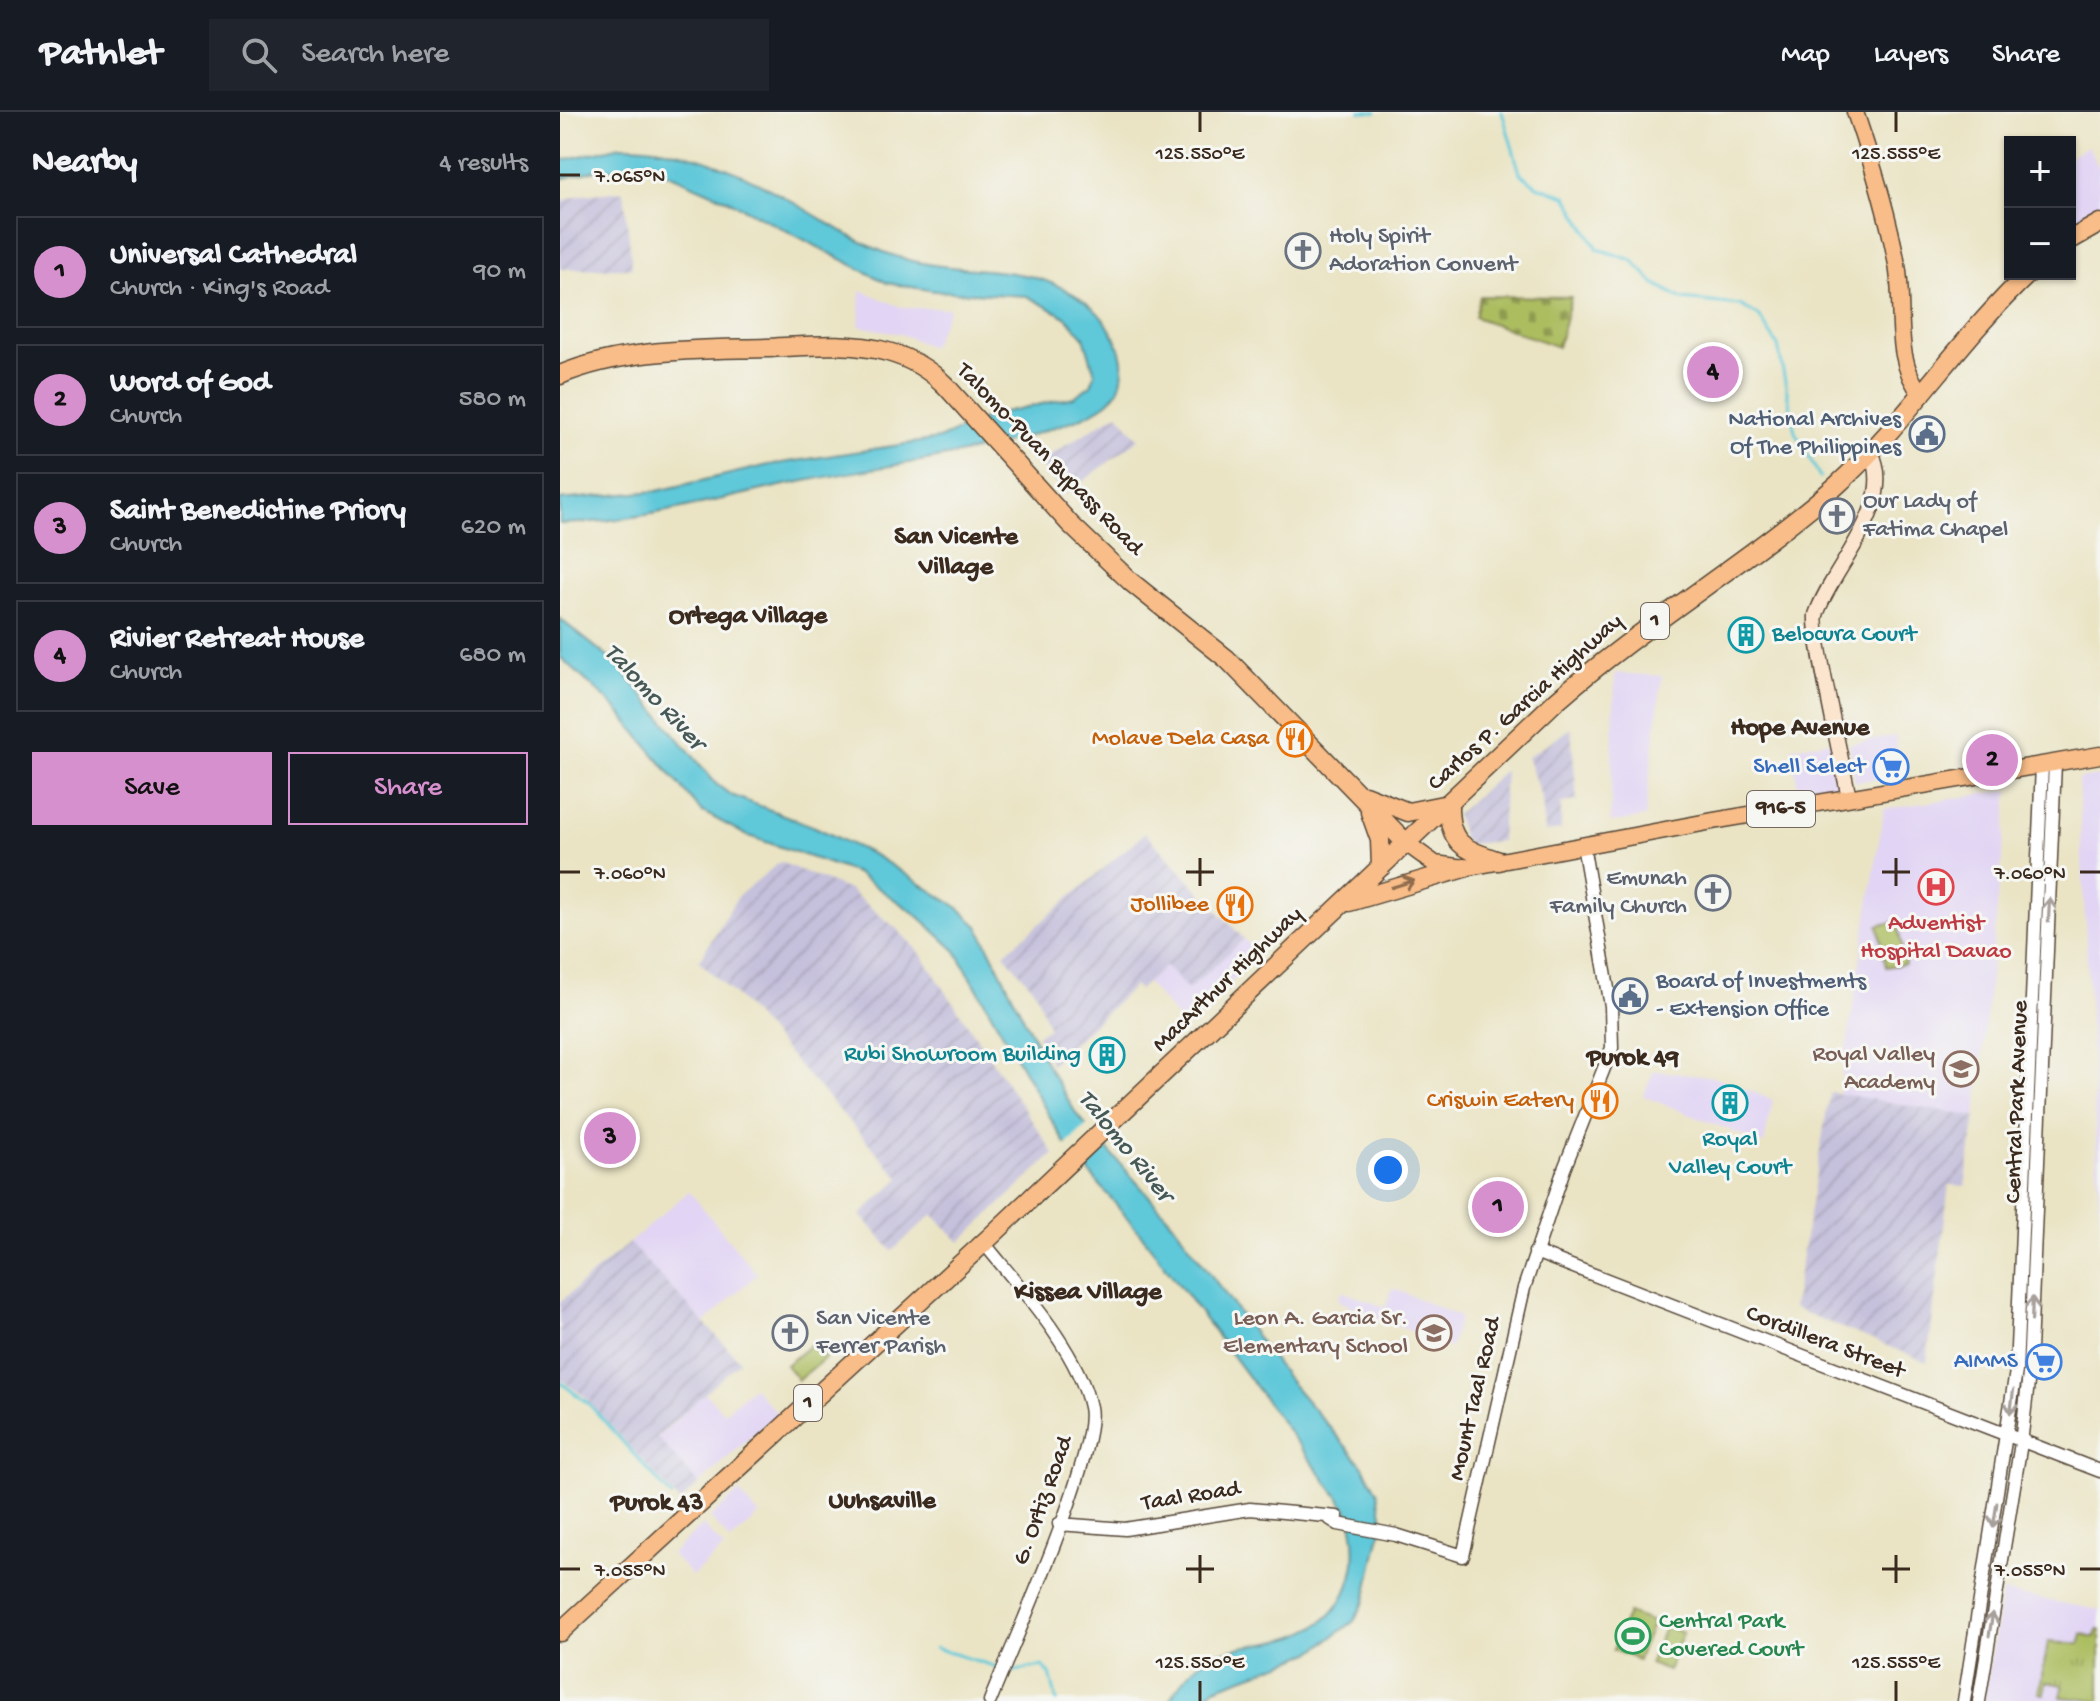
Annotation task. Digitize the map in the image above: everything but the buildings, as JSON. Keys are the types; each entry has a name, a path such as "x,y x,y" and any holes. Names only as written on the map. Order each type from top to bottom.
{"highway":[{"path":"2076,237 2100,223"},
{"name":"Carlos P. Garcia Highway","path":"1406,843 1581,680 1812,505 1871,452 2023,280"},
{"name":"Talomo-Puan Bypass Road","path":"560,375 597,362 642,353 853,346 907,359 936,377 1106,560 1227,659 1406,843"},
{"path":"1359,795 1408,812 1426,811 1449,802 1450,826 1458,842 1499,861"},
{"path":"1359,795 1379,834 1381,867"},
{"name":"MacArthur Highway","path":"560,1632 984,1243 1406,843"},
{"path":"1343,904 1464,868"}],"main road":[{"path":"1855,112 1882,198 1898,268 1906,367 1922,395"},
{"path":"1849,797 1815,618 1872,504 1878,475 1871,452"},
{"name":"916-5","path":"1406,843 1435,864 1464,868 1849,797 2100,755"}],"street":[{"name":"Central Park Avenue","path":"1964,1701 2008,1438 2016,1371 2049,764"},
{"name":"Mount Taal Road","path":"1463,1556 1493,1415 1535,1252 1564,1169 1610,1058 1613,1038 1611,1006 1583,845"},
{"name":"Central Park Avenue","path":"1979,1701 2021,1443 2029,1374 2039,983"},
{"name":"G. Ortiz Road","path":"984,1243 1040,1313 1083,1386 1090,1404 1090,1441 990,1701"},
{"name":"Cordillera Street","path":"1535,1252 2008,1438 2100,1471"},
{"name":"Taal Road","path":"1059,1524 1125,1529 1250,1509 1336,1520 1389,1532 1463,1556"}],"shaded area":[{"path":"2088,146 2100,170 2100,210 2076,223 2076,208 2076,153"},
{"path":"624,191 632,268 560,269 560,202 581,195"},
{"path":"861,290 903,308 950,308 931,347 901,334 859,326"},
{"path":"1118,413 1139,439 1065,495 1039,462"},
{"path":"1615,673 1662,676 1645,817 1610,823"},
{"path":"1571,728 1577,801 1561,803 1561,830 1545,832 1542,800 1527,757"},
{"path":"1895,736 1902,774 1855,782 1849,744"},
{"path":"1832,741 1840,786 1799,793 1791,748"},
{"path":"1505,770 1501,841 1469,844 1464,840 1456,815"},
{"path":"2100,776 2100,1225 2078,779"},
{"path":"2009,790 1976,1117 1839,1095 1884,809"},
{"path":"1145,833 1244,939 1188,990 1165,966 1139,990 1134,986 1051,1064 1037,1035 1049,1028 1035,991 1004,954"},
{"path":"780,862 849,890 896,928 921,954 1054,1154 960,1242 933,1214 892,1251 861,1215 900,1178 739,999 699,961 738,896"},
{"path":"1244,939 1260,955 1184,1025 1147,983 1165,966 1188,989"},
{"path":"1654,1071 1716,1077 1773,1100 1764,1144 1643,1096"},
{"path":"1830,1092 1976,1117 1965,1186 1949,1185 1927,1362 1793,1308"},
{"path":"689,1191 757,1274 704,1323 629,1243"},
{"path":"629,1243 740,1361 657,1437 699,1484 680,1502 584,1396 560,1379 560,1302"},
{"name":"Leon A. Garcia Sr. Elementary School","path":"1393,1288 1460,1317 1450,1348 1339,1301 1341,1291 1385,1307"},
{"path":"753,1387 777,1413 699,1484 657,1438 705,1393 724,1413"},
{"path":"739,1492 759,1515 731,1541 710,1518"},
{"path":"703,1525 724,1548 692,1576 671,1554"},
{"path":"2002,1592 2100,1610 2100,1701 1984,1701"}],"green space":[{"path":"1480,296 1571,297 1558,347 1475,317"},
{"path":"1897,922 1905,964 1886,967 1878,925"},
{"path":"814,1342 826,1357 798,1380 786,1365"},
{"name":"Central Park Covered Court","path":"1628,1613 1653,1622 1638,1660 1613,1650"},
{"path":"1665,1626 1683,1633 1668,1671 1649,1664"},
{"path":"2097,1630 2100,1630 2100,1701 2061,1697 2063,1685 2046,1682 2044,1694 2039,1693 2048,1642 2080,1644 2082,1634 2095,1637"}],"water":[{"path":"621,146 690,155 734,171 892,255 944,266 1017,274 1041,279 1064,289 1098,313 1115,337 1123,365 1117,392 1107,403 1080,418 992,446 624,519 560,524 560,500 657,491 769,465 939,439 995,414 1074,397 1091,385 1095,374 1084,337 1066,317 1027,296 935,291 887,283 728,200 655,168 601,169 560,179 560,161"},
{"path":"560,619 618,665 716,784 731,795 815,827 876,856 956,906 978,926 1046,1063 1077,1115 1172,1222 1287,1378 1362,1465 1378,1493 1383,1520 1365,1601 1354,1621 1311,1653 1215,1688 1199,1701 1169,1701 1180,1683 1206,1659 1227,1650 1295,1636 1329,1615 1349,1585 1353,1567 1354,1548 1347,1509 1144,1238 1064,1142 956,951 917,915 856,873 746,835 701,811 615,707 560,657"}],"pier":[{"path":"1089,1123 1110,1145 1082,1171 1063,1148"}],"waterway":[{"path":"1360,112 1376,112"},
{"path":"1502,112 1520,173 1537,186 1566,196 1598,249 1632,260 1654,283 1682,299 1740,305 1759,316 1778,346 1795,432 1820,477"},
{"path":"560,1382 589,1404 672,1497"},
{"path":"935,1648 997,1667"},
{"path":"1010,1672 1043,1666 1050,1674 1057,1701"}],"place":[{"name":"Holy Spirit Adoration Convent","path":"1303,251"},
{"name":"Rivier Retreat House","path":"1713,372"},
{"name":"National Archives Of The Philippines","path":"1927,434"},
{"name":"Our Lady of Fatima Chapel","path":"1837,516"},
{"name":"Belocura Court","path":"1746,635"},
{"name":"Molave Dela Casa","path":"1295,739"},
{"name":"Word of God","path":"1992,760"},
{"name":"Shell Select","path":"1891,767"},
{"name":"Adventist Hospital Davao","path":"1936,887"},
{"name":"Emunah Family Church","path":"1713,893"},
{"name":"Jollibee","path":"1235,905"},
{"name":"Board of Investments - Extension Office","path":"1630,996"},
{"name":"Rubi Showroom Building","path":"1107,1055"},
{"name":"Royal Valley Academy","path":"1961,1069"},
{"name":"Criswin Eatery","path":"1600,1101"},
{"name":"Royal Valley Court","path":"1730,1103"},
{"name":"Saint Benedictine Priory","path":"610,1138"},
{"name":"Universal Cathedral","path":"1498,1207"},
{"name":"San Vicente Ferrer Parish","path":"790,1333"},
{"name":"Leon A. Garcia Sr. Elementary School","path":"1434,1333"},
{"name":"AIMMS","path":"2044,1362"},
{"name":"Central Park Covered Court","path":"1633,1636"}],"district":[{"name":"San Vicente Village","path":"956,553"},
{"name":"Ortega Village","path":"748,617"},
{"name":"Hope Avenue","path":"1800,729"},
{"name":"Purok 49","path":"1633,1059"},
{"name":"Kissea Village","path":"1088,1293"},
{"name":"Uuhsaville","path":"882,1502"},
{"name":"Purok 43","path":"657,1504"}],"water label":[{"name":"Talomo River","path":"653,698"},
{"name":"Talomo River","path":"1124,1147"}]}
